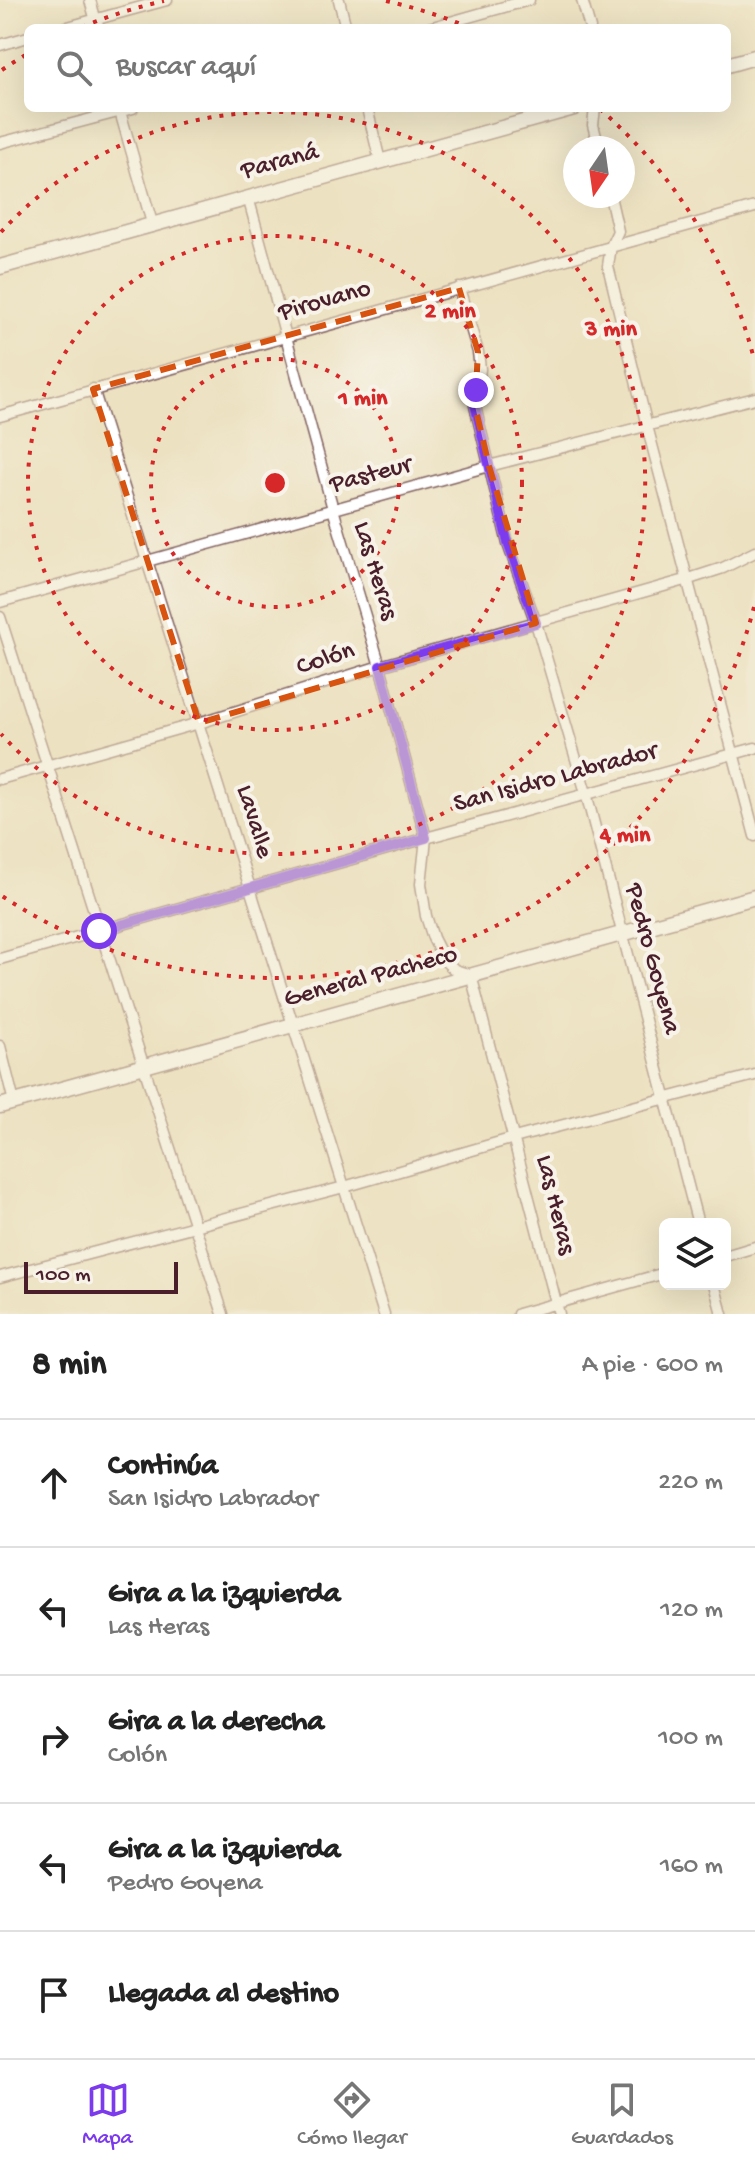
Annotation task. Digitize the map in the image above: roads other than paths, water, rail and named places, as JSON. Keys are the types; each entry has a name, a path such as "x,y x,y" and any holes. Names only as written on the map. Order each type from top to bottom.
{"street":[{"path":"90,0 97,24 167,0"},
{"path":"339,0 345,24"},
{"path":"443,24 529,0"},
{"path":"582,0 589,24"},
{"path":"0,45 24,38"},
{"path":"731,64 755,57"},
{"path":"0,143 113,112"},
{"path":"121,112 152,223"},
{"path":"368,112 380,161"},
{"name":"Paraná","path":"0,267 559,112"},
{"path":"595,112 596,136"},
{"name":"Las Heras","path":"248,197 426,838 422,899 433,938 451,966 471,975 557,1309"},
{"name":"Pirovano","path":"0,416 755,207"},
{"path":"613,208 618,231 611,246 608,266 755,836"},
{"name":"Pedro Goyena","path":"459,288 478,352 480,369 475,406 508,544 536,623 586,793 696,1218"},
{"name":"Lavalle","path":"93,389 384,1314"},
{"name":"Pasteur","path":"0,602 489,466 755,398"},
{"name":"Colón","path":"0,779 199,723 380,666 689,579 723,568 755,552"},
{"path":"0,617 223,1314"},
{"name":"San Isidro Labrador","path":"0,959 755,748"},
{"name":"General Pacheco","path":"7,1104 755,897"},
{"path":"0,1046 7,1104"},
{"path":"0,1277 755,1075"},
{"path":"731,1254 755,1247"},
{"path":"518,1314 557,1309 659,1275"},
{"path":"716,1290 722,1314"}]}
